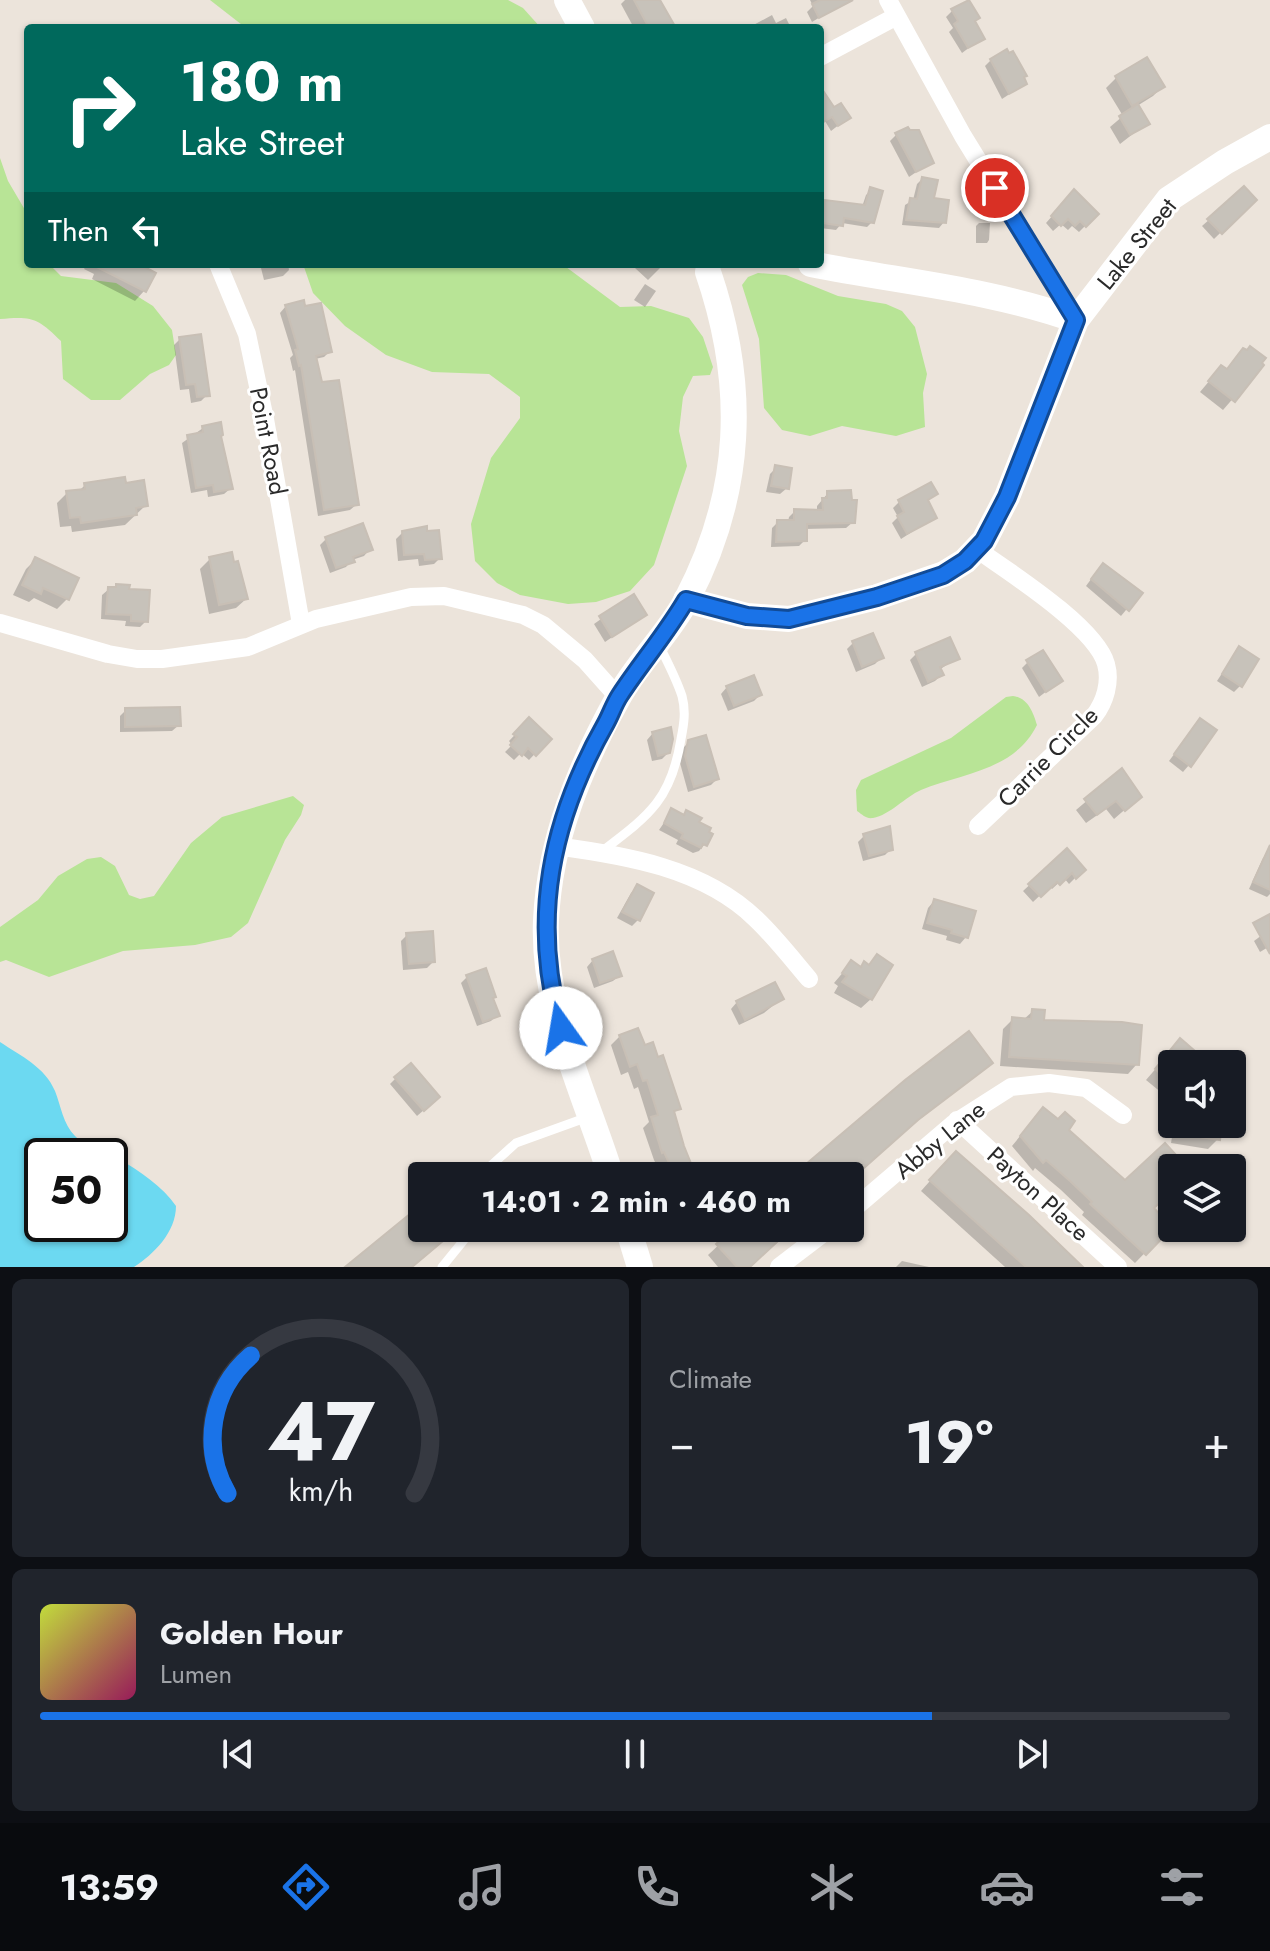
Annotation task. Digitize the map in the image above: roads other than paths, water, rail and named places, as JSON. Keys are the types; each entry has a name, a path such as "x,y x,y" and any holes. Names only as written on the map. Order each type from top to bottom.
{"main road":[{"path":"567,0 580,24"},
{"name":"Lake Street","path":"686,600 747,616 789,619 877,597 933,578 955,568 978,550 1007,497 1076,320 1169,199 1270,137"},
{"path":"824,266 1030,303 1076,320"},
{"path":"606,1162 562,1033 549,971 546,921 555,846 573,789 618,697 686,600 707,554 725,500 734,452 733,378 714,268"},
{"path":"631,1242 636,1263"}],"street":[{"path":"824,54 892,8 963,136 1076,320"},
{"name":"Point Road","path":"220,268 247,334 301,624"},
{"name":"Carrie Circle","path":"978,550 1084,633 1102,655 1108,677 1105,694 1094,716 978,826"},
{"path":"0,623 108,654 137,659 174,657 248,647 301,624 411,597 444,596 523,615 543,625 585,660 618,697"},
{"path":"555,846 620,855 682,874 724,894 755,918 809,979"},
{"name":"Abby Lane","path":"864,1200 957,1120 1011,1087 1049,1083 1086,1088 1123,1115"},
{"name":"Payton Place","path":"957,1120 1118,1267"},
{"path":"779,1267 812,1242"}],"lane":[{"path":"601,852 646,818 663,798 672,780 685,716 682,698 658,643"},
{"path":"495,1162 516,1143 591,1116"},
{"path":"442,1267 462,1242"}],"water":[{"path":"0,1042 45,1075 55,1091 68,1126 77,1138 24,1138 24,1242 128,1242 128,1165 158,1186 176,1206 168,1233 149,1256 134,1267 0,1267"}]}
